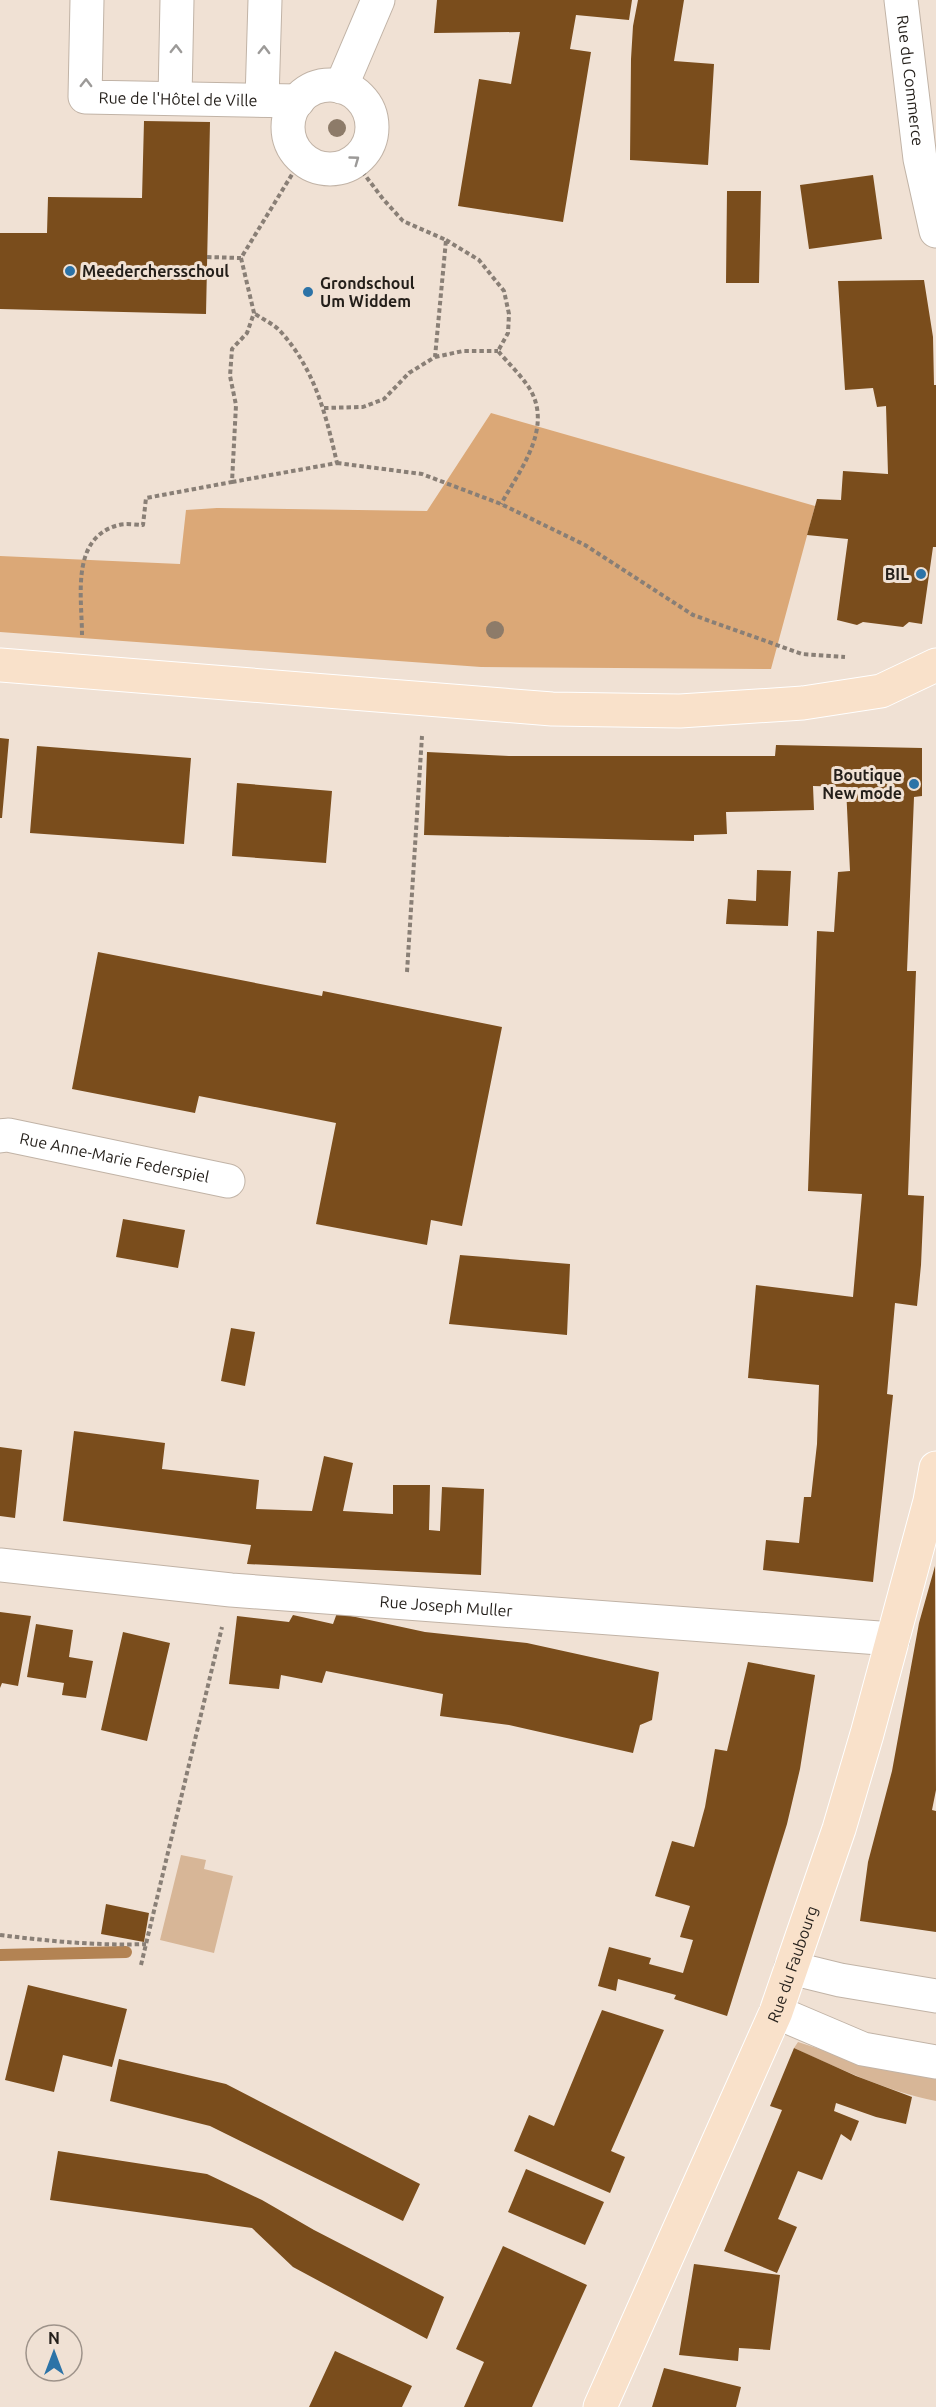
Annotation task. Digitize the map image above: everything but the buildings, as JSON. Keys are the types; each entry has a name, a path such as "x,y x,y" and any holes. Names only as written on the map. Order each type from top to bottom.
{"main road":[{"path":"0,665 552,710 669,711 803,703 881,691 936,665"},
{"path":"933,1502 936,1468"},
{"name":"Rue du Faubourg","path":"600,2407 776,2012 839,1829 933,1502"}],"street":[{"name":"Rue de l'Hôtel de Ville","path":"87,0 86,97 298,101 317,88 341,87"},
{"path":"175,98 177,0"},
{"path":"262,100 265,0"},
{"path":"298,101 291,112 289,124 294,148 302,158 314,166 328,169 355,162 365,152 371,140 370,113 353,92 341,87 378,0"},
{"name":"Rue du Commerce","path":"902,0 920,159 936,231"},
{"name":"Rue Anne-Marie Federspiel","path":"0,1136 8,1135 228,1181"},
{"name":"Rue Joseph Muller","path":"0,1565 231,1590 894,1639"},
{"path":"791,1968 840,1980 936,1996"},
{"path":"776,2012 863,2049 936,2062"}],"path":[{"path":"232,482 236,405 230,376 232,349 247,333 254,313 241,258 302,158"},
{"path":"355,162 403,221 446,240 479,260 504,291 509,314 508,333 498,351"},
{"path":"435,357 446,240"},
{"path":"207,257 241,258"},
{"path":"254,313 279,330 304,363 324,408 337,464"},
{"path":"324,408 363,407 384,399 409,373 435,357 463,351 498,351"},
{"path":"498,351 533,394 538,415 536,439 501,504"},
{"path":"99,674 93,640 82,637 81,574 85,552 99,533 120,524 143,525 146,498 337,464 422,474 501,504 585,545 693,615 802,654 846,657"},
{"path":"407,972 424,700"},
{"path":"141,1965 231,1590"},
{"path":"0,1935 79,1942 147,1944"}],"shaded area":[{"path":"491,413 815,506 771,669 481,667 0,632 0,556 180,564 186,510 217,508 427,511"},
{"path":"181,1855 206,1860 204,1869 233,1876 214,1953 160,1940"},
{"path":"798,2042 860,2062 936,2075 936,2101 881,2085 846,2071 794,2048"}],"waterway":[{"path":"0,1955 126,1952"}],"place":[{"name":"Meederchersschoul","path":"70,271"},
{"name":"Grondschoul Um Widdem","path":"308,292"},
{"name":"BIL","path":"921,574"},
{"name":"Boutique New mode","path":"914,784"}]}
